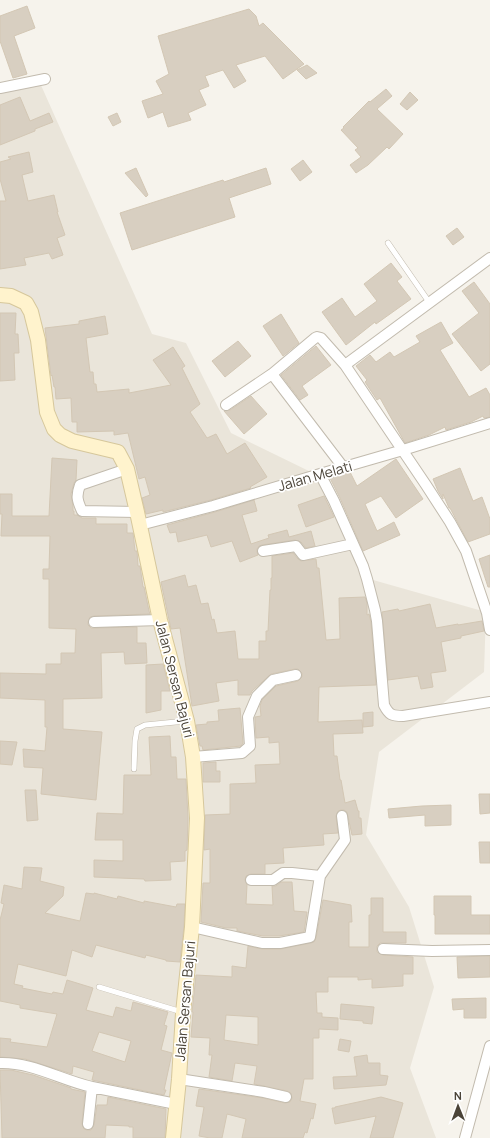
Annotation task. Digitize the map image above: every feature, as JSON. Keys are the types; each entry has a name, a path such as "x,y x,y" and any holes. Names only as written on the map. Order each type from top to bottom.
{"main road":[{"name":"Jalan Sersan Bajuri","path":"0,295 10,296 26,303 31,312 38,340 47,412 54,428 60,435 72,441 118,452 126,469 160,620 187,721 193,757 197,818 192,927 183,1012 179,1079 173,1138"}],"street":[{"path":"0,88 46,79"},
{"path":"345,365 490,258"},
{"path":"226,405 272,374 317,337 321,338 345,365 450,522 466,551 490,630"},
{"path":"272,374 343,468"},
{"name":"Jalan Melati","path":"126,469 80,485 77,494 78,502 82,511 138,518 213,506 490,423"},
{"path":"320,474 334,501 363,566 375,610 384,705 390,714 403,716 490,702"},
{"path":"263,551 296,546 303,556 353,544"},
{"path":"94,622 160,620"},
{"path":"193,757 242,753 250,746 248,717 257,696 273,680 296,675"},
{"path":"192,927 262,943 280,943 310,937 320,876 345,840 342,816"},
{"path":"252,880 274,880 283,874 292,873 320,876"},
{"path":"382,949 490,950"},
{"path":"465,1138 490,1046"},
{"path":"0,1062 8,1062 39,1069 92,1087 176,1104"},
{"path":"179,1079 264,1092 286,1097"},
{"path":"88,1124 92,1087"}],"lane":[{"path":"388,243 429,302"},
{"path":"134,769 135,741 138,728 145,725 187,721"},
{"path":"99,987 183,1012"}],"shaded area":[{"path":"40,83 152,334 186,343 231,433 313,473 360,561 366,578 486,612 484,672 379,752 366,835 409,907 434,987 410,1068 436,1138 0,1138 0,87"}],"building":[{"path":"27,6 35,28 14,36 27,74 13,78 0,41 0,16"},
{"path":"249,9 256,16 259,26 263,23 304,64 283,79 265,56 236,65 246,81 234,88 223,70 205,76 209,86 199,90 206,105 188,113 191,120 168,127 163,112 148,118 142,101 163,94 156,81 169,74 158,36"},
{"path":"307,65 317,73 306,79 297,70"},
{"path":"386,89 392,96 377,109 403,134 389,149 387,147 368,165 356,173 350,165 361,157 355,150 358,148 341,130 369,101 370,102"},
{"path":"410,92 418,100 407,110 400,104"},
{"path":"20,97 30,121 49,113 53,122 0,145 0,105"},
{"path":"117,113 121,122 113,126 108,117"},
{"path":"29,152 33,172 22,175 28,201 54,195 57,212 65,235 57,238 63,255 52,259 49,253 24,258 26,265 0,269 0,201 6,201 0,179 0,162 11,159 8,157"},
{"path":"303,160 312,172 300,181 291,169"},
{"path":"136,168 148,195 146,197 125,173"},
{"path":"266,168 271,184 229,198 235,217 132,250 120,213"},
{"path":"457,228 464,237 453,245 446,236"},
{"path":"391,263 402,277 397,281 411,299 376,324 375,322 346,345 322,312 342,298 355,317 377,301 364,284"},
{"path":"474,282 490,304 490,364 481,371 452,334 479,313 462,291"},
{"path":"0,313 16,313 15,334 18,334 19,353 14,353 15,380 0,381"},
{"path":"281,314 299,343 283,356 263,326"},
{"path":"105,316 108,334 86,338 90,372 93,372 94,384 96,384 97,392 129,389 129,393 171,385 153,360 173,347 185,366 182,368 200,404 190,412 207,438 216,434 227,454 245,443 267,477 250,487 251,488 163,512 163,510 146,514 142,498 150,495 145,477 139,479 128,433 114,435 114,431 77,432 77,422 72,422 71,398 56,399 55,387 52,375 51,376 45,328 79,324 79,321"},
{"path":"441,322 453,343 440,350 469,397 486,388 490,395 490,417 484,418 483,416 471,422 446,430 445,427 429,435 405,443 380,398 377,400 365,382 367,380 356,366 370,355 376,362 390,352 394,357 420,342 416,336"},
{"path":"238,341 251,356 225,377 212,361"},
{"path":"316,346 331,365 302,386 308,395 300,400 281,375"},
{"path":"251,396 267,414 244,434 224,411 230,410"},
{"path":"52,458 77,460 76,480 71,494 74,515 82,518 96,518 96,524 127,524 127,533 133,533 135,551 137,551 138,566 140,566 143,587 150,614 90,617 88,625 91,628 137,627 137,643 146,643 147,663 125,664 124,652 101,653 102,698 63,699 63,729 102,732 96,800 41,794 43,768 24,767 23,749 45,751 47,727 45,727 45,700 0,698 0,673 46,674 46,664 61,664 61,653 75,653 76,629 49,628 49,579 43,579 43,569 49,569 50,536 1,536 2,514 0,514 0,494 12,494 12,516 49,516"},
{"path":"396,459 423,499 396,518 381,496 365,504 377,531 394,522 400,535 363,551 330,478 350,472 357,486"},
{"path":"460,468 473,501 482,497 490,519 490,534 468,542 443,494 443,499 438,491 433,479"},
{"path":"324,496 334,517 306,527 298,505"},
{"path":"254,500 257,511 242,515 251,544 269,538 268,535 287,530 289,537 311,531 315,546 306,548 301,542 295,540 262,545 257,549 258,555 240,562 232,541 211,547 207,535 178,542 176,532 170,533 167,525 215,512"},
{"path":"293,553 301,561 316,559 317,568 319,568 326,640 340,639 339,598 365,597 367,603 367,615 369,614 371,622 376,685 319,687 318,722 362,720 363,733 333,734 334,756 337,756 345,803 355,800 359,811 359,818 361,818 362,834 352,835 347,812 344,810 338,811 336,816 338,833 323,834 324,845 283,848 284,863 265,864 265,874 251,874 246,876 246,904 273,905 272,886 276,886 281,882 292,882 294,911 307,912 304,932 279,936 263,936 237,931 237,928 226,928 201,922 203,883 210,883 210,849 204,850 205,815 230,814 230,784 256,783 255,765 280,764 279,742 269,743 269,737 256,738 255,717 261,716 260,706 262,700 276,686 298,681 302,677 302,673 298,669 295,669 271,674 252,691 250,695 238,695 238,680 216,683 219,701 192,706 180,628 171,629 161,582 185,575 188,587 196,585 201,604 208,603 217,633 235,631 238,659 259,659 259,641 266,641 266,631 268,631 272,556"},
{"path":"490,555 490,587 488,587 479,559"},
{"path":"430,604 436,628 482,621 484,631 441,642 446,671 431,673 433,687 421,689 418,676 388,680 382,612 398,609 399,611"},
{"path":"163,664 170,691 161,691 161,710 146,713 146,665"},
{"path":"240,708 243,743 241,746 203,750 202,746 200,746 196,725 219,721 218,710"},
{"path":"373,712 373,726 363,727 363,713"},
{"path":"170,736 171,757 176,757 177,779 186,779 188,818 187,850 185,851 185,861 170,862 171,880 145,881 144,879 94,877 94,860 123,861 123,840 95,840 97,813 123,814 124,775 151,775 149,737"},
{"path":"0,741 17,742 12,765 0,764"},
{"path":"216,762 216,771 220,771 220,782 203,782 203,763"},
{"path":"25,790 36,790 38,820 27,821"},
{"path":"479,794 490,794 490,813 480,814"},
{"path":"451,805 451,825 425,826 425,815 389,818 388,809"},
{"path":"479,842 490,842 490,863 480,863"},
{"path":"24,867 42,868 40,881 64,887 63,896 45,913 80,921 86,893 94,893 117,899 118,896 144,903 144,901 176,907 177,904 185,904 180,962 166,961 146,955 145,958 96,945 92,957 72,950 66,976 18,964 14,984 23,986 22,988 52,994 53,992 63,994 67,980 93,988 86,1010 113,1017 116,1007 131,1011 133,1002 168,1012 164,1025 167,1026 161,1050 172,1053 164,1095 92,1080 94,1072 73,1066 72,1074 25,1059 0,1057 0,1038 11,1039 10,1042 47,1047 57,1014 20,1008 20,1005 0,1001 0,920 4,904 1,903 4,885 22,889","holes":["99,1032 131,1041 125,1062 92,1051"]},
{"path":"434,896 471,896 471,915 490,915 490,934 435,934"},
{"path":"371,898 383,898 383,932 406,932 406,943 380,943 377,946 377,952 383,955 413,957 413,974 403,974 403,986 372,988 372,979 358,980 358,977 328,977 328,992 316,992 317,1013 322,1013 322,1017 338,1018 338,1030 319,1029 319,1038 313,1038 313,1079 304,1079 300,1101 316,1104 313,1119 311,1118 307,1133 305,1132 303,1138 242,1138 246,1119 227,1114 222,1138 199,1136 204,1107 196,1106 199,1089 263,1098 285,1103 290,1102 292,1098 291,1093 287,1091 254,1084 257,1066 235,1063 232,1081 209,1077 212,1055 209,1055 210,1038 191,1037 196,975 232,977 232,966 246,968 248,946 262,949 280,949 314,942 323,900 351,905 352,922 349,922 349,947 369,947 369,915 371,915","holes":["226,1015 258,1017 258,1045 224,1040"]},
{"path":"490,956 490,977 458,978 457,957"},
{"path":"486,998 486,1018 464,1018 464,1009 453,1010 452,999"},
{"path":"341,1004 374,1007 372,1024 363,1023 363,1021 340,1019"},
{"path":"340,1039 351,1041 349,1052 338,1050"},
{"path":"367,1055 368,1063 380,1063 380,1075 388,1076 386,1085 334,1089 333,1077 357,1076 354,1057"},
{"path":"0,1070 11,1070 33,1075 71,1089 85,1092 82,1124 84,1129 87,1130 91,1130 94,1125 97,1105 107,1105 108,1097 166,1109 165,1138 133,1138 133,1127 106,1125 105,1138 2,1138"},
{"path":"381,1097 403,1103 393,1138 370,1138 376,1116 335,1124 332,1108"}]}
